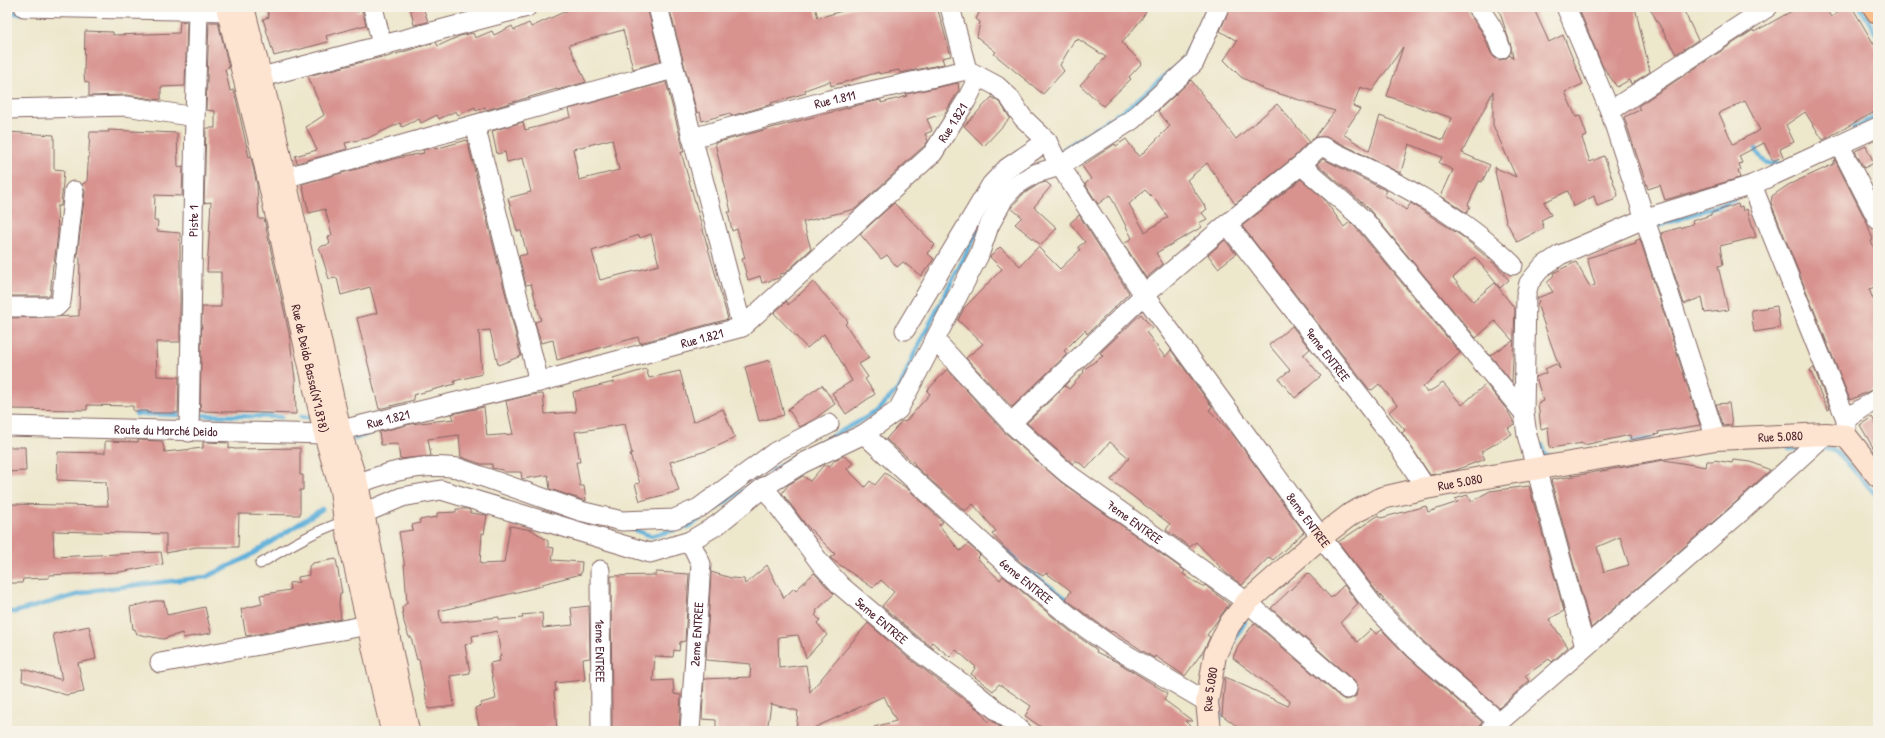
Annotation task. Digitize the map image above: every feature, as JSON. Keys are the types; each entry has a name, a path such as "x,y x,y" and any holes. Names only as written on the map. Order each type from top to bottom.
{"main road":[{"path":"1874,7 1878,13"},
{"name":"Rue de Deido Bassa(N°1.878)","path":"233,8 262,77 284,178 332,433"},
{"name":"Rue de Deido Bassa(N°1.878)","path":"233,8 264,159 332,433 349,487 368,624 392,731"},
{"path":"1839,430 1878,476"},
{"name":"Rue 5.080","path":"1210,731 1207,702 1215,656 1229,625 1247,602 1321,537 1351,514 1382,498 1426,488 1716,439 1839,430"},
{"name":"Rue de Deido Bassa(N°1.878)","path":"354,517 408,731"}],"street":[{"path":"24,7 198,11 233,8"},
{"path":"373,7 382,45"},
{"path":"262,77 527,7"},
{"path":"658,7 673,70 742,327"},
{"path":"950,7 973,73"},
{"path":"905,330 991,185 1007,168 1054,155 1132,120 1194,63 1219,7"},
{"path":"1477,7 1488,19 1496,33 1501,49"},
{"path":"1566,7 1610,111 1646,218 1716,439"},
{"path":"1610,111 1698,51 1768,7"},
{"name":"Piste 1","path":"188,432 198,11"},
{"path":"284,178 673,70"},
{"name":"Rue 1.811","path":"692,138 829,100 973,73"},
{"name":"8eme ENTREE","path":"973,73 996,86 1010,97 1023,118 1054,155 1144,295 1321,537 1373,605 1414,648 1494,726"},
{"name":"Rue 1.821","path":"332,433 539,382 742,327 933,153 966,101 973,73"},
{"path":"7,109 126,106 195,117"},
{"path":"475,125 539,382"},
{"path":"1585,647 1527,435 1524,413 1526,295 1529,282 1542,267 1560,255 1646,218 1752,185 1840,146 1878,127"},
{"path":"1840,146 1878,220"},
{"path":"1011,423 1144,295 1227,224 1301,165 1317,148 1323,147 1419,194 1478,234 1513,265"},
{"path":"354,517 402,497 441,490 650,553 690,541 717,525 764,487 803,463 864,434 898,410 979,255 989,226 1004,198 1015,186 1034,174 1054,155"},
{"path":"1301,165 1365,221 1524,413"},
{"path":"1752,185 1839,430"},
{"path":"7,307 56,307 61,302 74,191"},
{"name":"9eme ENTREE","path":"1227,224 1395,441 1426,488"},
{"name":"7eme ENTREE","path":"935,340 1011,423 1068,474 1247,602 1346,690"},
{"path":"1494,726 1742,510 1878,398"},
{"path":"349,487 388,472 439,466 458,468 570,508 622,521 674,519 699,508 776,452 829,424"},
{"name":"Route du Marché Deido","path":"7,426 188,432 332,433"},
{"name":"6eme ENTREE","path":"864,434 1009,567 1077,622 1110,645 1207,702"},
{"name":"5eme ENTREE","path":"764,487 821,564 841,586 914,648 974,692 1022,731"},
{"name":"2eme ENTREE","path":"690,541 701,564 690,731"},
{"name":"1eme ENTREE","path":"600,570 601,731"},
{"path":"160,663 368,624"}],"lane":[{"path":"260,564 297,541 323,528 354,517"}],"building":[{"path":"266,7 356,7 357,12 362,10 366,25 326,36 328,42 274,56 263,19 269,17"},
{"path":"410,7 423,7 428,22 414,25"},
{"path":"575,7 647,7 661,61 633,69 623,30 569,45 586,82 486,110 485,107 476,111 475,107 458,115 456,111 439,119 437,115 421,123 419,119 402,127 400,123 368,138 345,143 347,149 297,163 295,156 317,150 306,127 324,115 308,76 382,57 383,58 436,42 438,46 460,36 473,33 475,38 492,31 494,35 512,26 514,30 529,23 531,27"},
{"path":"669,7 815,7 818,18 856,7 937,7 951,56 942,58 944,64 900,73 899,70 879,74 879,72 831,86 830,81 805,90 806,93 771,103 772,104 731,116 730,113 702,121 700,112 697,113"},
{"path":"982,7 1149,7 1140,21 1122,43 1142,63 1129,77 1131,79 1103,106 1080,85 1106,57 1078,39 1077,41 1075,39 1060,65 1064,71 1043,94 994,54 996,52 977,37 980,22 976,19"},
{"path":"1230,7 1466,7 1469,14 1482,32 1494,57 1499,60 1505,59 1510,55 1513,59 1511,46 1498,7 1533,7 1549,42 1563,35 1583,84 1565,92 1576,117 1580,116 1587,136 1582,138 1590,162 1604,156 1618,195 1614,200 1597,206 1594,196 1573,207 1568,191 1544,202 1551,215 1541,220 1544,228 1517,242 1506,221 1494,167 1516,177 1493,125 1493,91 1462,153 1490,165 1482,182 1479,181 1468,205 1470,206 1467,213 1441,196 1453,170 1439,163 1442,157 1409,144 1401,172 1398,172 1328,137 1315,137 1335,111 1264,89 1241,77 1224,60 1237,41 1220,31","holes":["1403,47 1387,96 1452,118 1443,140 1380,116 1369,151 1343,134 1360,109 1353,106 1360,87 1372,91"]},
{"path":"1578,7 1635,7 1650,72 1631,84 1629,80 1617,87 1602,65"},
{"path":"1649,7 1682,7 1698,40 1676,54"},
{"path":"1799,7 1825,7 1831,17 1847,7 1852,7 1878,51 1878,110 1823,140 1805,112 1786,125 1794,142 1780,149 1783,156 1773,161 1764,143 1739,156 1742,163 1739,164 1741,170 1738,171 1739,178 1665,200 1660,185 1648,189 1624,117 1640,110 1638,106 1753,30 1754,32","holes":["1745,101 1760,130 1733,144 1719,113"]},
{"path":"180,21 187,22 185,86 161,87 161,100 126,95 89,96 89,83 85,82 84,75 85,31 113,32 113,35 179,33"},
{"path":"209,22 218,22 229,68 225,69 230,91 234,90 249,157 251,156 257,185 259,219 264,219 289,333 295,378 296,414 200,411 202,307 221,307 221,272 207,272 211,202 204,203 206,128 215,128 215,111 206,110"},
{"path":"1191,80 1236,139 1277,104 1309,141 1294,157 1235,204 1207,163 1187,180 1207,209 1202,213 1207,219 1199,223 1202,227 1156,253 1163,264 1146,278 1124,244 1132,238 1110,195 1098,204 1085,184 1091,179 1082,166 1115,144 1116,146 1126,139 1139,157 1170,126 1158,111","holes":["1145,190 1158,203 1168,217 1145,232 1129,204"]},
{"path":"666,82 684,152 681,152 728,319 640,343 638,337 557,360 553,340 541,343 535,322 541,320 531,284 526,285 519,256 527,254 521,231 517,231 508,198 531,192 523,158 507,162 505,152 497,154 492,131 523,122 525,130 549,124 571,117 569,109","holes":["612,139 619,170 579,180 573,149","651,234 659,265 600,280 592,251 639,235 640,238"]},
{"path":"958,83 959,90 945,113 927,119 932,131 925,134 928,141 924,146 855,209 803,222 811,249 785,273 780,274 779,278 762,283 760,276 748,280 742,259 745,258 737,229 732,231 728,212 731,212 715,143 866,103 881,100 881,103 907,96 906,94"},
{"path":"992,97 1001,104 1010,118 984,146 964,126"},
{"path":"108,130 177,133 178,167 183,166 182,196 155,195 154,221 158,221 157,231 180,233 180,342 156,342 157,376 179,377 178,413 147,413 147,411 133,411 133,406 87,405 87,410 7,409 7,318 79,316 80,257 77,257 85,192 82,184 87,182 90,132 109,132"},
{"path":"7,132 54,135 54,169 64,170 61,206 57,206 58,234 50,296 7,296"},
{"path":"467,140 521,356 498,365 490,330 479,331 482,374 454,381 455,384 413,395 414,400 379,409 357,318 377,313 370,287 341,295 337,278 329,279 319,247 330,244 328,237 332,235 325,209 309,213 302,184 397,158 424,153 423,150 435,147 435,149"},
{"path":"1866,146 1874,163 1864,168 1855,151"},
{"path":"1323,159 1387,191 1384,195 1406,210 1411,203 1463,237 1497,266 1509,280 1500,288 1475,257 1453,278 1473,301 1495,283 1515,309 1512,382 1490,355 1513,341 1495,321 1476,338 1368,208 1317,164"},
{"path":"1835,160 1867,223 1873,240 1871,241 1878,257 1878,286 1869,289 1878,311 1878,387 1850,400 1771,203 1772,196 1788,185 1834,164"},
{"path":"1301,179 1324,199 1344,227 1350,222 1357,229 1460,353 1423,387 1427,393 1443,383 1462,405 1486,384 1507,410 1514,422 1514,424 1508,428 1512,434 1481,452 1485,459 1456,470 1430,475 1402,433 1405,430 1389,412 1397,405 1379,384 1372,390 1369,389 1242,226"},
{"path":"1046,182 1051,186 1034,207 1057,228 1041,245 1015,224 1022,217 1011,208 1022,195 1039,184"},
{"path":"894,203 935,245 927,253 934,259 921,276 903,262 897,267 887,255 881,259 860,234"},
{"path":"1738,204 1739,207 1742,206 1743,211 1747,209 1756,237 1720,246 1723,265 1718,266 1728,310 1705,313 1702,297 1684,304 1661,233 1693,224 1692,221"},
{"path":"1079,215 1129,293 1087,334 1085,330 1064,351 1067,354 1012,407 966,358 983,344 958,320 964,308 1002,269 990,257 1000,247 1020,266 1038,247 1060,269 1080,250 1078,247 1085,242 1070,223"},
{"path":"1640,239 1700,425 1658,432 1659,434 1631,440 1630,435 1584,445 1583,443 1550,448 1548,427 1541,429 1538,403 1543,401 1536,377 1546,373 1545,369 1556,364 1560,369 1537,304 1539,301 1537,298 1553,292 1547,283 1554,275 1553,273 1576,262 1590,287 1595,285 1587,258 1636,243 1635,241"},
{"path":"1225,240 1236,254 1218,268 1208,255"},
{"path":"813,282 848,321 845,324 869,358 859,364 868,377 865,379 875,394 846,414 832,393 852,381 824,334 807,348 774,313 787,301 788,305"},
{"path":"1777,306 1780,328 1754,332 1751,310"},
{"path":"1141,314 1152,328 1146,332 1165,357 1171,350 1212,407 1209,410 1231,432 1304,532 1273,560 1269,557 1242,585 1226,573 1196,542 1190,547 1166,530 1170,524 1111,480 1129,458 1110,442 1087,468 1075,460 1073,464 1027,423 1065,386 1069,389 1084,372 1083,370 1103,356 1100,353"},
{"path":"1292,326 1310,349 1303,355 1321,376 1295,398 1279,379 1290,370 1269,345"},
{"path":"770,360 784,415 759,421 745,367"},
{"path":"1814,368 1830,409 1828,410 1810,370"},
{"path":"646,369 649,378 680,371 693,422 723,409 735,438 709,450 670,462 679,491 640,501 635,484 640,483 630,455 632,454 625,424 575,432 580,462 576,462 580,486 584,486 586,501 550,489 548,475 522,479 521,472 504,472 503,470 492,468 492,464 481,464 461,457 459,435 428,439 431,456 400,459 398,444 381,445 379,432 411,424 454,419 452,414 484,407 487,436 513,434 506,401 531,395 543,394 545,414 576,412 573,392 614,382 613,379"},
{"path":"947,369 1003,431 1061,482 1185,571 1183,574 1203,587 1205,585 1229,604 1207,635 1210,637 1204,650 1185,676 1155,656 1154,658 1112,631 1111,632 1066,599 1071,591 1046,573 1043,576 1024,565 992,534 996,531 973,504 965,511 886,439 902,421 905,422 930,394 927,391"},
{"path":"822,385 835,404 813,420 800,427 788,409"},
{"path":"1729,403 1732,425 1723,426 1716,404"},
{"path":"1872,417 1878,427 1878,456 1860,425"},
{"path":"138,440 162,441 165,452 203,448 203,442 229,443 229,448 235,449 300,448 300,475 303,475 303,490 300,490 300,515 239,514 238,547 196,547 166,553 166,534 53,531 54,557 161,552 163,564 120,572 49,575 49,578 23,579 22,583 7,583 7,538 9,538 10,504 108,506 106,482 57,480 58,452 105,453 105,441 138,442"},
{"path":"7,447 25,447 26,471 7,472"},
{"path":"844,456 853,463 847,469 865,487 870,481 875,485 885,473 909,490 943,522 939,525 960,551 968,544 980,555 977,558 1000,580 1003,576 1070,631 1097,650 1096,652 1119,663 1167,693 1164,700 1193,721 1185,721 1195,731 1047,731 1025,716 1031,706 999,684 993,691 971,674 976,667 956,650 950,657 932,642 930,644 934,649 921,639 882,606 894,592 881,580 873,588 830,558 835,554 806,525 782,493 788,485 803,476 810,481 824,465 829,467 835,460"},
{"path":"1664,460 1706,467 1707,461 1714,460 1732,463 1733,460 1751,462 1770,470 1736,502 1591,628 1551,480","holes":["1620,537 1629,565 1604,572 1597,547"]},
{"path":"1529,486 1564,611 1549,619 1568,647 1552,662 1549,659 1525,676 1529,681 1499,708 1422,640 1378,593 1338,542 1379,515 1381,518 1426,506 1428,512 1458,502 1455,499 1467,495 1472,501 1490,491"},
{"path":"456,509 467,509 470,510 470,513 487,515 484,534 482,533 480,564 504,563 510,526 532,530 548,541 548,547 554,548 552,560 582,562 581,574 542,584 542,586 439,611 441,623 499,617 499,620 523,618 522,615 542,613 543,628 573,625 571,608 589,606 590,658 583,659 585,680 555,683 556,691 554,691 557,731 480,731 475,708 481,706 481,703 496,699 490,663 500,661 499,657 501,656 497,631 472,636 473,642 465,645 470,673 450,676 454,706 428,709 419,659 417,660 411,637 409,637 404,622 402,607 407,603 404,562 399,532 413,530 412,525 420,523 419,520 437,517 437,513 456,512"},
{"path":"336,559 342,593 340,593 339,604 341,619 246,636 241,609 262,604 260,595 290,590 289,583 299,582 298,577 309,575 309,566 313,563"},
{"path":"767,565 784,598 794,588 796,590 814,573 834,594 816,611 817,613 815,615 820,620 817,623 827,635 806,658 798,635 778,637 779,668 806,665 810,692 868,623 907,657 980,711 988,722 991,720 1005,731 874,731 874,727 896,721 884,696 807,731 796,731 798,711 771,704 767,731 716,731 716,720 702,719 704,679 750,677 751,664 706,660 711,572 731,578 744,579 745,584"},
{"path":"656,572 689,574 685,641 680,642 679,651 674,650 673,657 655,656 653,681 673,680 674,694 681,695 679,731 612,731 611,576 656,575"},
{"path":"1308,573 1331,598 1344,585 1358,604 1341,622 1357,642 1371,629 1376,634 1382,630 1407,656 1482,722 1478,731 1243,731 1222,715 1225,677 1288,706 1290,701 1233,658 1239,644 1254,623 1340,697 1345,700 1356,696 1357,686 1354,681 1271,608"},
{"path":"155,601 164,601 167,615 205,607 211,633 183,638 182,633 163,639 137,634 135,629 133,629 130,607"},
{"path":"89,626 96,659 78,663 84,692 66,695 22,681 23,669 62,680 53,634"}],"waterway":[{"path":"1058,153 1129,107 1184,60 1209,7"},
{"path":"1860,7 1878,37"},
{"path":"7,13 23,13"},
{"path":"1853,128 1878,116"},
{"path":"1755,147 1764,160 1770,164 1778,163"},
{"path":"1652,228 1734,200"},
{"path":"769,473 789,460 876,412 900,387 916,350 978,231"},
{"path":"301,417 311,417 313,413"},
{"path":"136,414 179,415"},
{"path":"197,415 282,417"},
{"path":"355,439 374,431"},
{"path":"1632,441 1650,439"},
{"path":"1542,445 1544,454 1551,456"},
{"path":"1821,448 1832,450 1840,455 1878,497"},
{"path":"1789,449 1801,449"},
{"path":"629,528 651,536 689,526 757,481"},
{"path":"7,612 15,612 95,590 206,577 246,558 322,509"},
{"path":"1001,547 1017,560"},
{"path":"1026,569 1068,600"},
{"path":"1224,666 1233,642 1245,622"},
{"path":"1107,629 1127,642"},
{"path":"1219,693 1220,719"}]}
